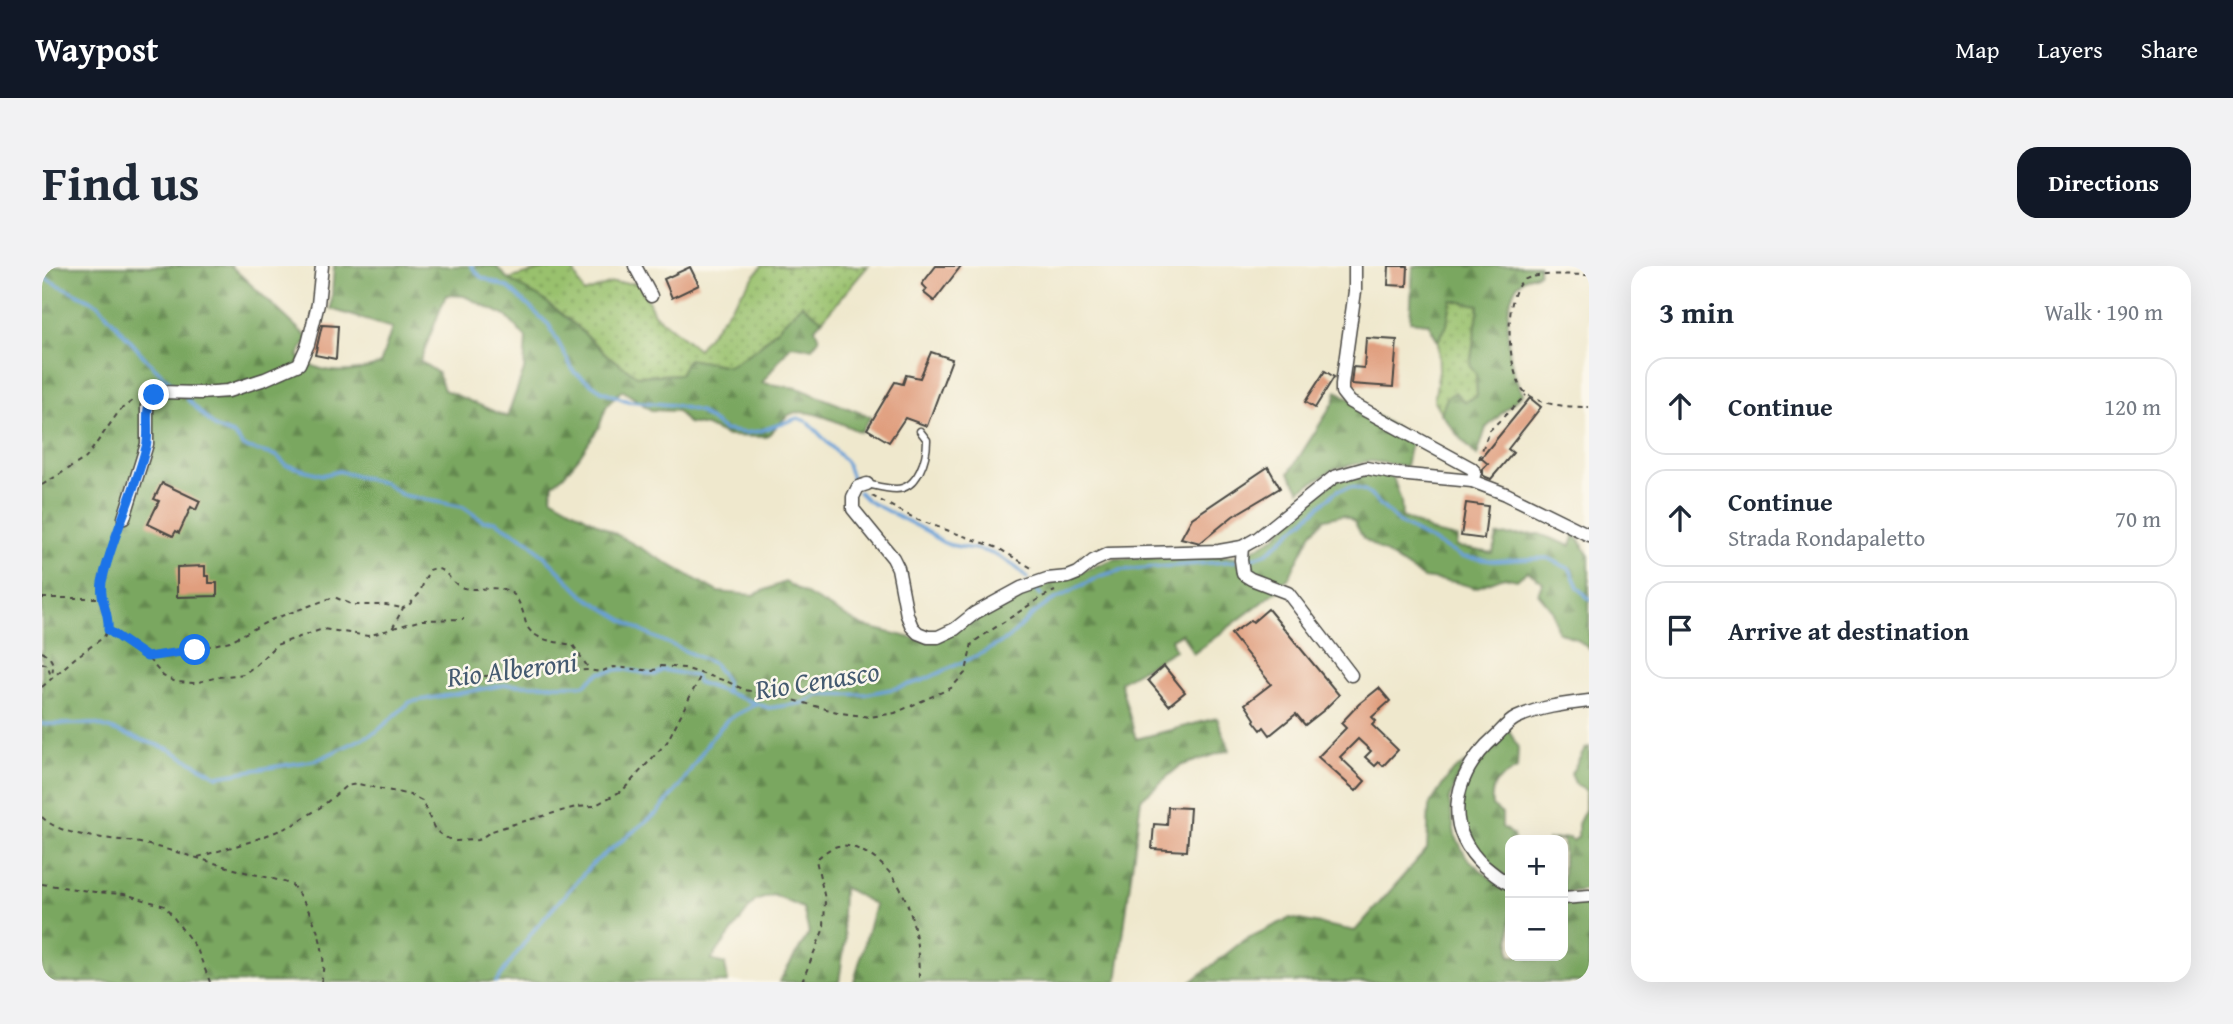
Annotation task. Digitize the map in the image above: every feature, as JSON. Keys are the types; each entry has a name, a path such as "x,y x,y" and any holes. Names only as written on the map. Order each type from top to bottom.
{"street":[{"path":"124,518 147,444 147,406 150,399 160,392 228,391 265,379 299,363 308,344 318,304 321,266"},
{"path":"635,266 651,296"},
{"path":"1355,266 1355,291 1342,384 1345,398 1436,448 1473,477 1589,535"},
{"path":"865,485 858,487 853,497 853,509 898,568 912,627 928,637 937,637 955,629 975,613 1009,594 1047,579 1069,577 1108,554 1219,551 1242,547 1258,538 1334,477 1348,472 1366,468 1398,474 1473,477"},
{"path":"1242,547 1242,574 1288,593 1351,674"},
{"path":"1505,882 1499,880 1472,854 1460,833 1456,801 1466,771 1485,746 1514,719 1550,706 1589,701"},
{"path":"1568,898 1589,897"}],"lane":[{"path":"865,485 897,489 913,481 927,454 927,440 920,431"}],"path":[{"path":"1589,275 1524,280 1517,288 1512,308 1511,356 1519,384 1527,394 1549,403 1589,407"},
{"path":"1473,477 1489,432 1527,394"},
{"path":"42,485 86,458 125,405 138,398 150,399"},
{"path":"865,485 865,493 876,499 918,520 998,548 1047,579"},
{"path":"42,687 75,658 98,644 108,630 109,621 100,597 124,518"},
{"path":"392,629 403,608 415,599 429,570 441,568 455,584 465,588 503,589 515,595 528,628 544,640 573,645 589,670"},
{"path":"464,676 491,676 524,668 552,672 600,672 613,667 653,671 661,666 684,668 745,690 841,713 870,717 895,713 951,688 966,672 972,643 1040,598 1065,587 1078,573"},
{"path":"42,598 100,597"},
{"path":"147,657 167,656 230,641 273,619 334,597 353,605 403,608"},
{"path":"108,630 147,657 163,676 177,682 195,683 244,674 276,645 323,629 368,636 422,620 464,619"},
{"path":"42,652 50,656 53,663 51,680"},
{"path":"42,663 48,665 51,680"},
{"path":"198,857 249,842 291,825 321,807 346,786 358,785 410,794 422,801 435,830 444,838 456,841 478,840 492,831 514,824 576,807 594,806 623,790 667,742 701,674"},
{"path":"42,817 48,823 88,836 122,839 198,857 292,886 300,896 321,940 324,962 321,982"},
{"path":"802,982 824,928 825,899 816,860 830,847 850,845 880,860 898,881 911,914 919,959 919,982"},
{"path":"42,884 124,894 165,906 197,949 210,982"}],"green space":[{"path":"42,266 231,266 308,338 298,356 317,368 338,372 380,364 392,328 331,309 334,266 496,266 508,279 541,298 607,355 637,376 680,374 688,359 729,366 759,347 802,304 822,320 815,328 819,339 812,348 791,345 762,383 797,388 871,417 860,432 823,416 802,412 786,417 766,437 727,436 706,426 688,423 677,411 651,410 622,390 607,405 599,427 579,457 553,484 551,497 718,592 753,595 785,582 863,626 924,641 995,604 1114,559 1217,555 1236,557 1237,564 1278,590 1193,654 1182,633 1171,639 1175,650 1120,682 1136,739 1217,718 1230,750 1180,766 1141,799 1117,982 854,982 875,905 843,887 845,940 839,982 779,982 809,933 803,908 773,895 755,901 711,960 725,964 728,982 42,982","holes":["446,295 464,296 506,316 526,338 524,370 507,417 444,390 438,373 420,361"]},
{"path":"556,266 571,266 584,293 612,283 640,283 654,314 698,349 762,266 868,266 822,320 802,304 759,347 729,366 688,359 680,374 637,376 607,355 541,298 508,279"},
{"path":"1413,266 1539,266 1539,273 1523,280 1516,287 1509,311 1510,356 1523,393 1486,428 1477,456 1441,413 1447,398 1455,392 1465,402 1477,396 1476,374 1470,366 1479,305 1451,300 1447,325 1438,341 1428,323 1410,321"},
{"path":"1451,300 1479,305 1470,366 1476,374 1477,396 1465,402 1447,398 1441,413 1434,401 1439,370 1438,341 1447,325"},
{"path":"1337,391 1412,438 1406,466 1369,461 1334,469 1300,490 1289,473 1334,402"},
{"path":"1367,472 1393,477 1401,501 1402,517 1438,534 1457,538 1456,547 1493,553 1497,536 1539,534 1571,546 1575,533 1589,556 1589,649 1577,639 1557,631 1553,611 1538,593 1543,582 1527,571 1517,580 1504,577 1475,588 1455,582 1423,578 1363,538 1354,521 1343,515 1325,519 1312,532 1288,579 1278,585 1246,572 1247,553 1275,537 1297,511 1334,481"},
{"path":"1508,728 1518,748 1517,769 1496,783 1492,792 1492,806 1502,814 1502,827 1513,835 1505,835 1505,876 1480,858 1461,820 1463,795 1475,767"},
{"path":"1589,747 1589,889 1568,892 1568,838 1573,841 1578,837 1578,824 1585,810 1585,790 1576,785 1571,774 1584,750"},
{"path":"1464,763 1449,800 1455,835 1466,857 1496,883 1505,887 1505,961 1568,961 1568,901 1589,900 1589,982 1191,982 1244,940 1290,918 1355,931 1427,849 1429,806 1450,774"}],"building":[{"path":"936,266 961,266 934,301 924,293 927,289 922,284"},
{"path":"1389,266 1408,266 1407,286 1388,285"},
{"path":"690,267 699,285 672,298 664,279"},
{"path":"322,325 338,326 336,359 315,355"},
{"path":"1366,338 1397,340 1393,387 1351,384 1353,367 1364,368"},
{"path":"931,352 952,359 927,426 905,418 889,442 867,429 895,382 903,384 906,375 920,378"},
{"path":"1325,371 1334,377 1315,408 1305,402"},
{"path":"1530,398 1541,407 1508,449 1513,453 1491,479 1486,477 1483,475 1483,469 1488,464 1481,458"},
{"path":"1268,467 1280,488 1233,516 1200,543 1181,538 1192,518"},
{"path":"162,483 200,501 196,510 191,507 179,533 176,531 173,536 148,524 159,501 154,499"},
{"path":"1466,503 1488,506 1484,539 1461,536"},
{"path":"205,566 205,576 209,576 209,583 217,583 217,596 177,597 177,567"},
{"path":"1268,609 1339,695 1305,725 1296,714 1270,735 1264,727 1261,730 1245,704 1271,684 1231,634 1251,620 1253,622"},
{"path":"1164,666 1185,692 1169,705 1148,680"},
{"path":"1379,688 1390,701 1372,717 1376,721 1372,725 1398,750 1383,766 1379,762 1375,766 1365,757 1371,751 1358,739 1340,757 1365,781 1356,791 1318,757 1346,728 1341,723"},
{"path":"1168,807 1190,808 1187,851 1152,849 1154,824 1167,825"}],"waterway":[{"path":"471,266 481,277 509,288 549,325 574,372 602,391 628,401 673,405 698,411 724,430 745,433 760,431 798,418 808,422 846,462 854,483"},
{"path":"42,277 98,304 147,360 175,387"},
{"path":"187,399 216,428 234,435 244,447 277,456 286,465 323,475 339,471 386,484 402,495 463,507 483,521 495,521 530,542 584,596 645,633 714,664 726,681 726,693"},
{"name":"Rio Cenasco","path":"1246,560 1267,553 1338,490 1352,487 1366,491 1399,523 1462,557 1494,561 1547,558 1570,569 1578,587 1589,599"},
{"path":"859,492 868,501 943,542 996,555 1027,578"},
{"name":"Rio Alberoni","path":"42,724 95,724 169,749 217,776 317,760 376,732 410,702 505,685 584,685 599,673 622,669 655,675 663,670 695,676 697,682 769,708 803,703 819,695 866,694 924,680 1009,638 1050,602 1100,576 1121,570 1235,561"},
{"path":"1036,589 1041,595"},
{"name":"Rio Cenasco","path":"496,982 533,931 592,864 657,813 728,719 756,704"}],"route":[{"path":"154,395 147,406 147,444 107,567 100,597 109,621 108,630 147,657 195,650"}]}
